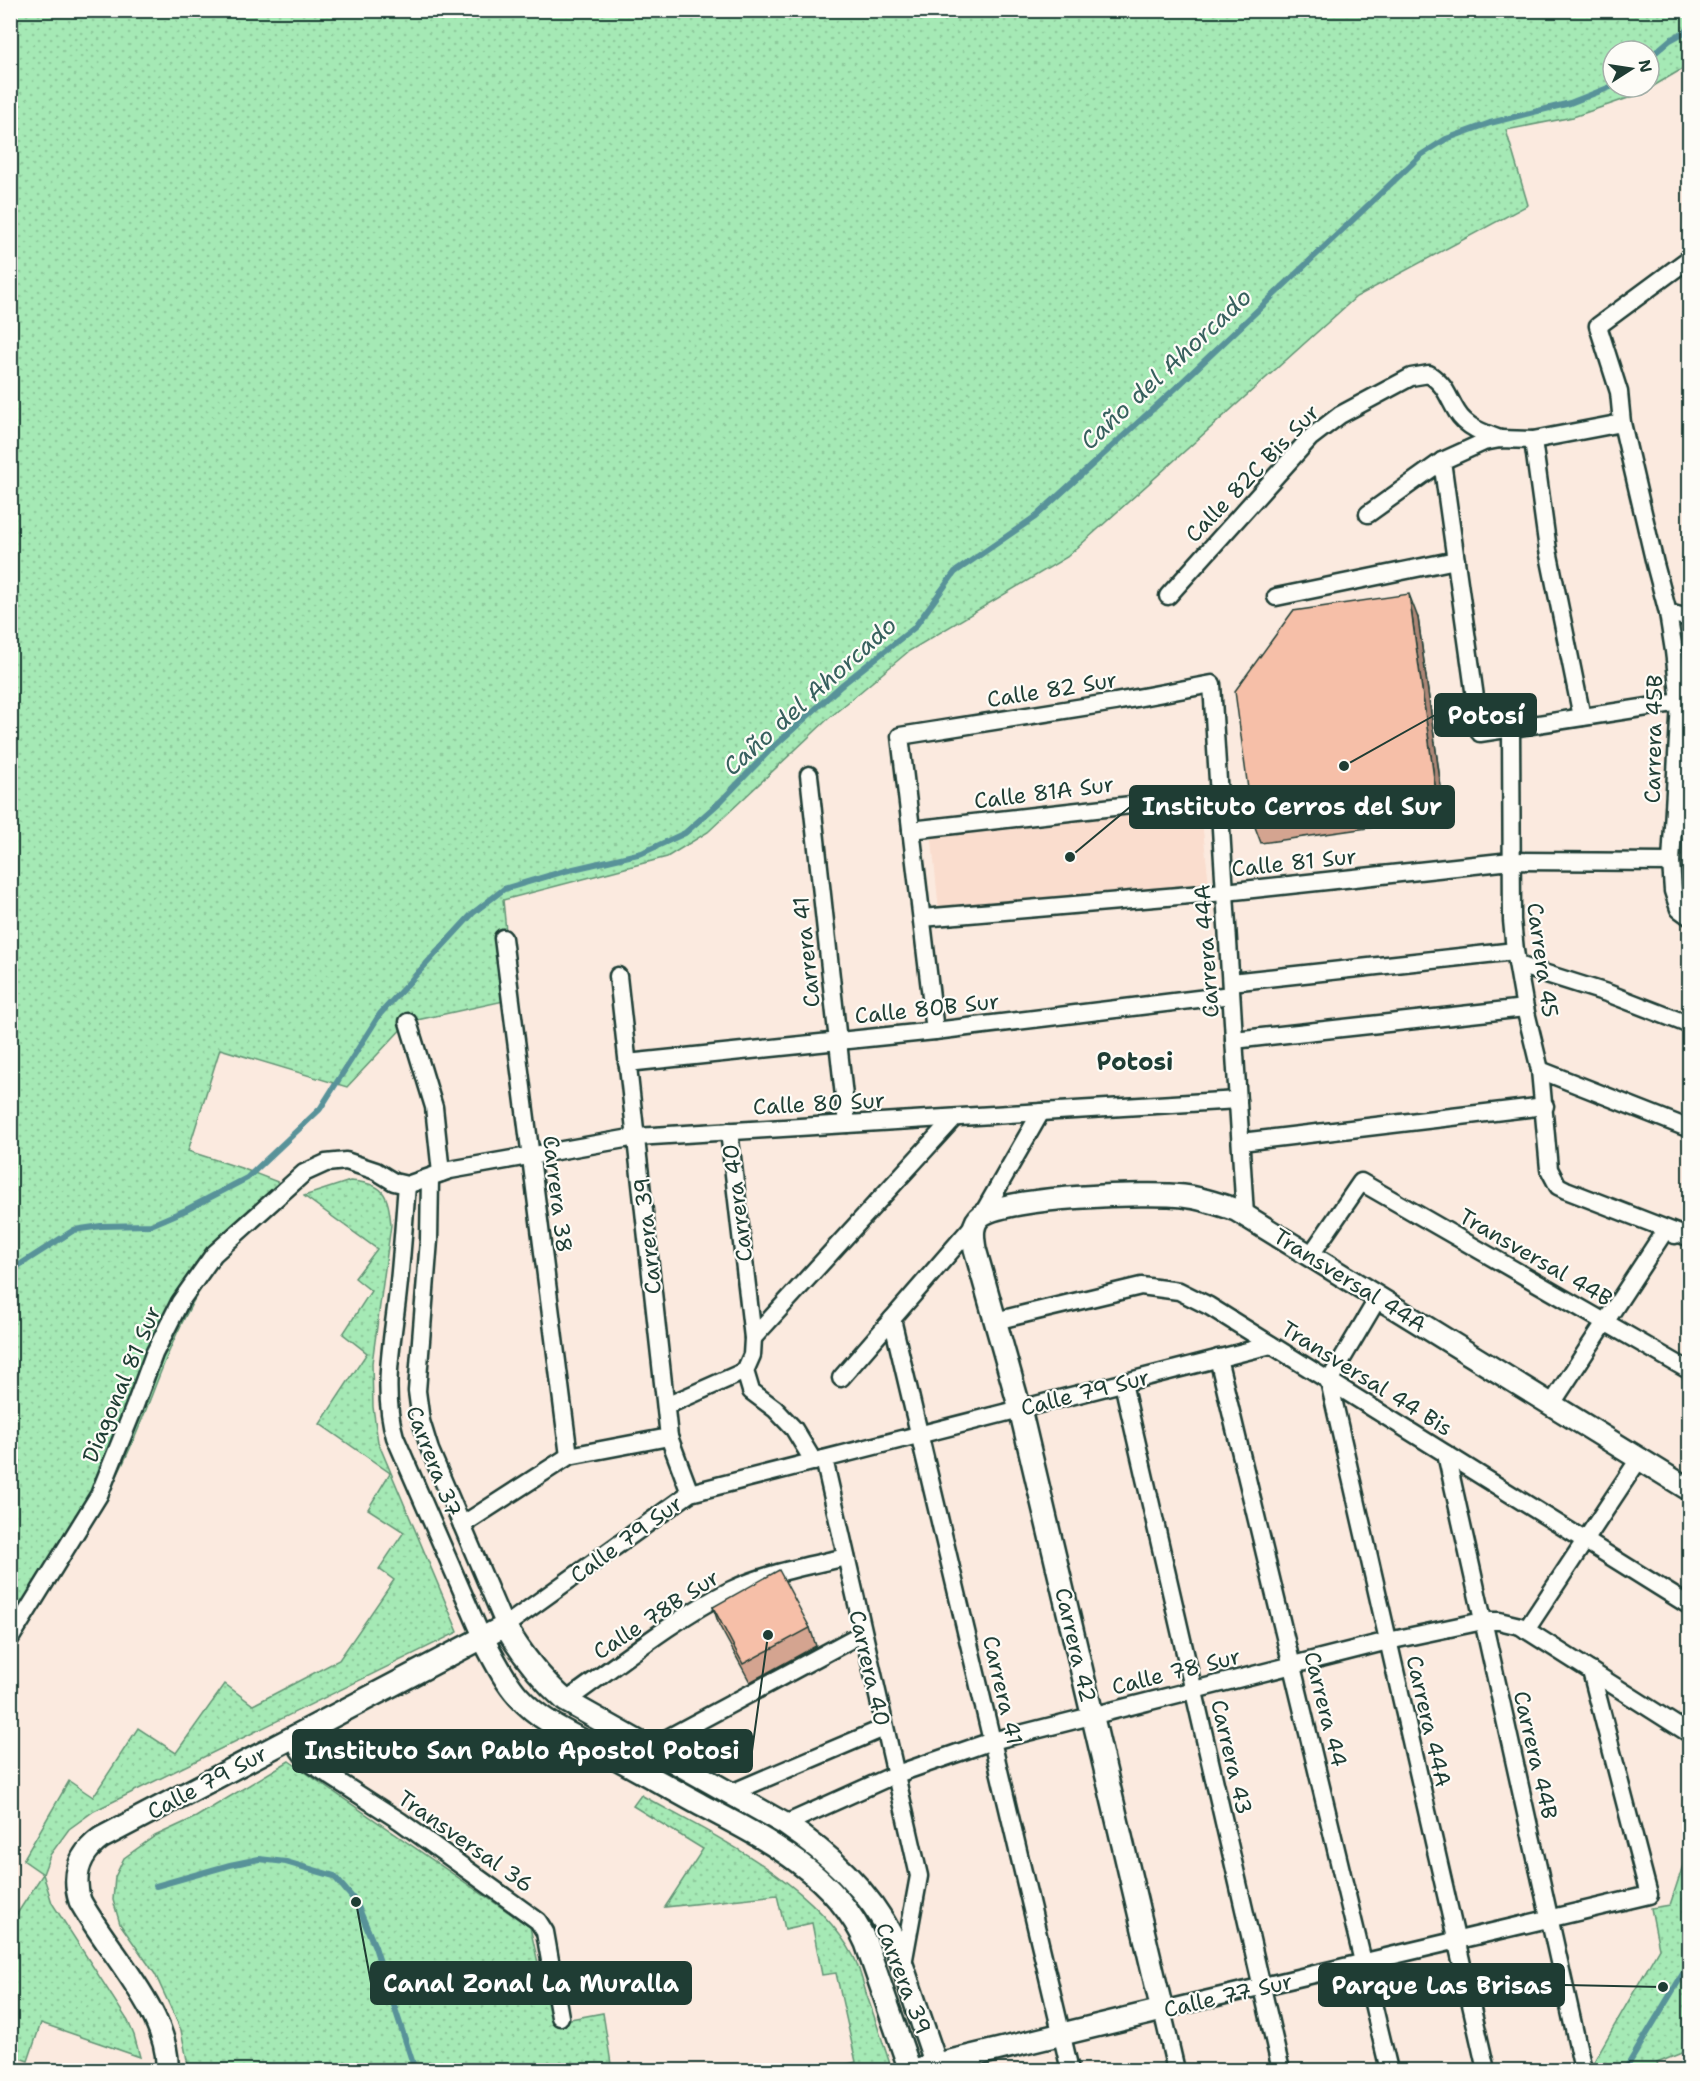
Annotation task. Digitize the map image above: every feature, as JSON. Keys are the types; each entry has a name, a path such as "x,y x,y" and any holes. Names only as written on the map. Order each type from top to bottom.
{"street":[{"name":"Carrera 45B","path":"1684,913 1673,891 1671,862 1683,797 1685,703 1668,613 1622,423 1619,392 1598,326 1689,258"},
{"name":"Calle 82C Bis Sur","path":"1168,596 1310,438 1340,415 1411,377 1429,374 1443,384 1458,414 1469,425 1482,433 1500,439"},
{"path":"1368,514 1442,461 1469,447 1500,439 1533,440 1622,423"},
{"path":"1533,440 1548,550 1582,717"},
{"path":"1442,461 1480,733 1685,703"},
{"path":"1276,597 1456,560"},
{"path":"1668,613 1689,618"},
{"name":"Calle 82 Sur","path":"911,830 900,736 1115,702 1212,684"},
{"name":"Carrera 44A","path":"1212,684 1245,1215"},
{"name":"Carrera 45","path":"1511,728 1512,920 1525,1008 1540,1070 1549,1169 1558,1186 1666,1229"},
{"name":"Carrera 41","path":"809,775 848,1124"},
{"name":"Calle 81A Sur","path":"911,830 1219,795"},
{"path":"911,830 936,1031"},
{"name":"Calle 81 Sur","path":"922,918 1225,892 1511,861 1671,862"},
{"name":"Carrera 38","path":"503,938 569,1456"},
{"path":"1517,958 1689,1025"},
{"name":"Calle 80B Sur","path":"627,1063 936,1031 1231,989 1517,958"},
{"name":"Carrera 39","path":"618,976 669,1437 690,1493"},
{"path":"1234,1040 1525,1008"},
{"name":"Carrera 37","path":"408,1022 434,1107 436,1175 417,1391 421,1421 430,1450 505,1626"},
{"path":"1540,1070 1689,1129"},
{"name":"Calle 80 Sur","path":"407,1185 436,1175 531,1155 636,1137 1238,1100"},
{"path":"1241,1142 1545,1106"},
{"path":"841,1378 979,1218 1041,1112"},
{"path":"753,1338 954,1118"},
{"name":"Carrera 40","path":"729,1131 753,1338 752,1354 745,1371 751,1390 775,1409 819,1460 846,1557 918,1876 903,1964"},
{"name":"Diagonal 81 Sur","path":"10,1639 99,1495 165,1329 180,1302 214,1254 304,1173 326,1163 346,1161 375,1171 394,1182 407,1185"},
{"name":"Transversal 44B","path":"1310,1256 1361,1182 1689,1371"},
{"name":"Carrera 37","path":"407,1185 400,1279 388,1380 388,1405 395,1437 482,1637"},
{"name":"Transversal 44A","path":"979,1218 1016,1204 1110,1195 1181,1196 1222,1205 1245,1215 1689,1490"},
{"name":"Carrera 42","path":"979,1218 973,1237 975,1249 1020,1409 1176,2070"},
{"path":"1551,1405 1666,1229"},
{"path":"1666,1229 1689,1238"},
{"path":"1666,1229 1689,1246"},
{"name":"Transversal 44 Bis","path":"995,1321 1141,1286 1179,1291 1209,1306 1689,1606"},
{"path":"1329,1382 1378,1298"},
{"name":"Carrera 41","path":"892,1319 1070,2070"},
{"name":"Calle 79 Sur","path":"167,2070 163,2039 153,2014 80,1901 76,1885 78,1866 93,1844 505,1626 690,1493 1271,1345"},
{"name":"Carrera 44","path":"1218,1358 1389,2070"},
{"path":"666,1406 745,1371"},
{"name":"Carrera 44A","path":"1329,1382 1486,2070"},
{"name":"Carrera 43","path":"1123,1383 1281,2070"},
{"path":"462,1525 569,1456 669,1437"},
{"name":"Carrera 44B","path":"1446,1454 1582,2065"},
{"path":"1526,1630 1639,1459"},
{"name":"Calle 78B Sur","path":"566,1701 675,1623 732,1590 769,1576 846,1557"},
{"name":"Calle 78 Sur","path":"785,1824 894,1775 992,1741 1388,1641 1483,1621 1509,1623 1526,1630 1689,1734"},
{"name":"Carrera 39","path":"505,1626 531,1667 566,1701 785,1824 830,1858 856,1884 883,1919 903,1964 937,2068"},
{"path":"649,1748 862,1633"},
{"name":"Carrera 39","path":"482,1637 517,1695 549,1722 761,1837 782,1851 835,1895 859,1928 911,2070"},
{"name":"Calle 77 Sur","path":"911,2070 937,2068 1162,2010 1649,1895 1591,1671"},
{"path":"730,1793 884,1728"},
{"name":"Transversal 36","path":"294,1736 299,1750 308,1761 400,1821 538,1921 546,1932 561,2017"}],"shaded area":[{"path":"1200,803 1209,884 939,911 931,830"}],"green space":[{"path":"11,11 1689,11 1689,65 1661,82 1661,39 1601,39 1601,99 1625,99 1573,117 1506,130 1528,205 1356,297 1067,557 909,651 828,719 708,832 667,857 503,900 506,931 494,936 504,1001 408,1022 347,1087 220,1049 188,1151 296,1189 228,1252 193,1301 168,1353 124,1461 75,1549 11,1650"},
{"path":"350,1181 377,1187 386,1198 391,1225 372,1363 373,1407 378,1442 458,1632 94,1811 69,1829 50,1855 43,1874 23,1860 69,1781 93,1797 138,1728 176,1753 225,1684 253,1705 339,1660 394,1580 379,1569 404,1532 368,1509 390,1473 320,1424 367,1353 343,1334 371,1291 355,1278 377,1249 304,1196"},
{"path":"289,1761 530,1927 549,2012 556,2020 603,2013 612,2070 189,2070 181,2030 155,1974 120,1924 113,1900 115,1877 124,1858 155,1836 196,1817"},
{"path":"641,1795 760,1863 788,1883 836,1930 856,1962 892,2070 840,2070 839,2066 856,2062 836,1973 822,1975 812,1923 785,1929 777,1895 665,1907 703,1849 633,1806"},
{"path":"1689,1847 1689,2050 1657,2063 1659,2070 1589,2070 1659,1948 1651,1908 1670,1905"},
{"path":"43,1874 52,1903 128,2021 140,2057 41,2023 28,2061 11,2055 11,1923"}],"building":[{"path":"1409,594 1436,793 1252,819 1235,691 1293,611"},
{"path":"779,1570 810,1628 743,1664 713,1607"}],"waterway":[{"name":"Caño del Ahorcado","path":"1661,48 1690,29"},
{"name":"Caño del Ahorcado","path":"10,1271 74,1230 101,1226 151,1225 186,1210 247,1178 320,1109 380,1014 473,913 504,889 565,871 642,853 685,833 721,801 770,750 843,684 914,628 955,572 1035,517 1178,386 1421,155 1446,139 1490,123 1570,103 1601,91"},
{"path":"156,1886 259,1859 286,1862 334,1876 356,1902 375,1947 415,2070"},
{"path":"1625,2070 1690,1962"}],"place":[{"name":"Potosí","path":"1344,766"},
{"name":"Instituto Cerros del Sur","path":"1070,857"},
{"name":"Instituto San Pablo Apostol Potosi","path":"768,1635"},
{"name":"Canal Zonal La Muralla","path":"356,1902"},
{"name":"Parque Las Brisas","path":"1663,1987"}],"district":[{"name":"Potosi","path":"1135,1062"}]}
